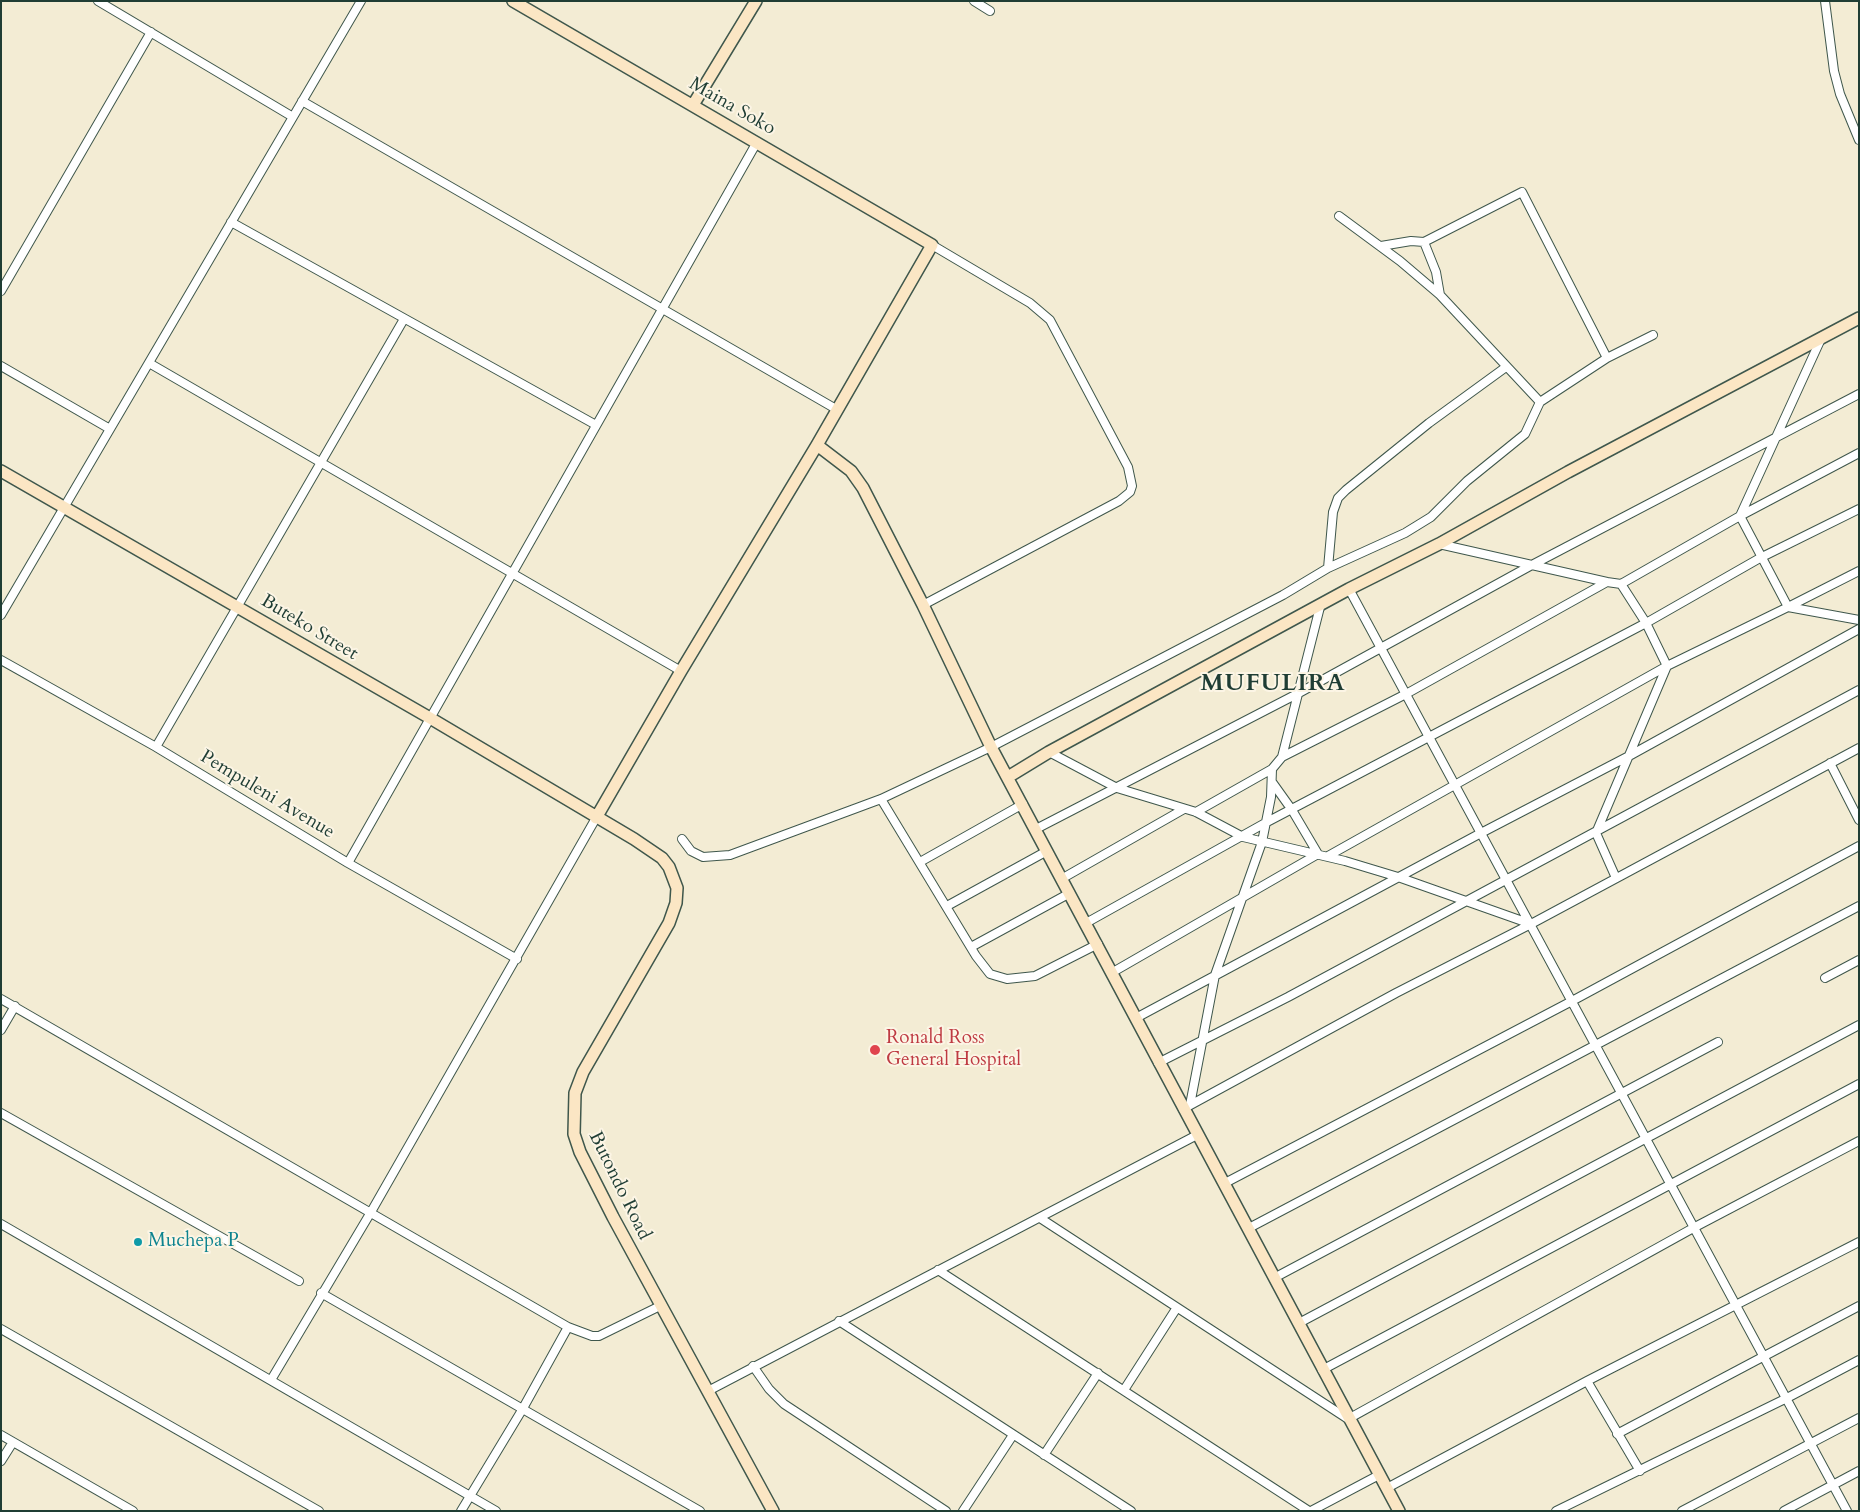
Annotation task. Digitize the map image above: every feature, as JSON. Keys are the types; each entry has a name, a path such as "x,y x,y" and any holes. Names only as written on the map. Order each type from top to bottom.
{"street":[{"path":"98,1 293,117"},
{"path":"1,615 361,1"},
{"name":"Maina Soko","path":"513,1 932,245"},
{"path":"693,105 756,1"},
{"path":"974,1 990,11"},
{"path":"1825,1 1834,71 1840,94 1859,140"},
{"path":"1,291 151,32"},
{"path":"302,101 836,409"},
{"path":"348,863 757,142"},
{"path":"1381,246 1411,241 1424,242 1522,192 1607,358"},
{"path":"1339,216 1381,246 1440,295 1540,402"},
{"path":"231,222 596,425"},
{"path":"1424,242 1436,272 1440,295"},
{"path":"271,1380 321,1293 371,1212 681,671 817,445 932,245 1030,303 1050,320 1128,467 1132,486 1130,492 1119,501 923,605"},
{"path":"1008,777 1049,752 1320,607 1349,589 1439,544 1568,472 1820,341 1859,318"},
{"path":"156,747 236,605 404,319"},
{"path":"682,839 692,851 704,857 730,855 881,798 991,747 1237,620 1328,568 1405,533 1431,517 1466,482 1525,434 1540,402 1607,358 1653,335"},
{"path":"1740,516 1779,435 1820,341"},
{"path":"149,363 681,671"},
{"path":"1,366 110,429"},
{"path":"1328,568 1333,512 1338,498 1429,422 1506,367"},
{"path":"1036,829 1297,694 1530,566 1859,394"},
{"path":"817,445 851,471 863,488 923,605 991,747 1113,972 1158,1063 1187,1107 1197,1135 1250,1228 1322,1370 1399,1511"},
{"path":"1439,544 1530,566 1621,584 1740,516 1859,453"},
{"name":"Buteko Street","path":"1,471 430,718 596,818"},
{"path":"1086,923 1267,822 1646,623 1760,558 1859,509"},
{"path":"1740,516 1760,558 1788,607 1859,620"},
{"path":"1328,856 1456,786 1667,666 1859,571"},
{"path":"1196,812 1272,769 1282,757 1406,694 1607,582"},
{"path":"1616,878 1596,833 1667,666 1646,623 1621,584"},
{"path":"1349,589 1737,1304 1847,1511"},
{"path":"1282,757 1320,607"},
{"path":"1136,1018 1398,877 1629,756 1859,629"},
{"name":"Pempuleni Avenue","path":"1,660 156,747 348,863 517,959"},
{"path":"1158,1063 1288,997 1859,690"},
{"path":"1187,1107 1396,993 1531,924 1859,748"},
{"path":"1049,752 1117,788 1196,812 1243,837 1328,856 1398,877 1464,902 1531,924"},
{"path":"1830,763 1859,820"},
{"path":"1187,1107 1215,976 1262,842 1267,822 1272,769"},
{"path":"1272,782 1292,810 1318,854"},
{"path":"881,798 971,947 990,974 996,977 1022,979 1042,972 1098,944"},
{"path":"920,862 1023,804"},
{"path":"1063,878 1184,809"},
{"name":"Butondo Road","path":"596,818 662,858 675,878 677,888 676,903 669,924 583,1072 575,1093 573,1107 574,1134 580,1152 773,1511"},
{"path":"1225,1183 1572,1001 1859,846"},
{"path":"946,906 1047,851"},
{"path":"1113,972 1318,854"},
{"path":"971,947 1070,894"},
{"path":"1250,1228 1859,906"},
{"path":"1825,978 1859,960"},
{"path":"1,999 568,1327 592,1336 599,1336 662,1305"},
{"path":"1,1030 15,1006"},
{"path":"1299,1323 1859,1025"},
{"path":"1274,1278 1621,1091 1718,1042"},
{"path":"1322,1370 1859,1084"},
{"path":"1,1113 299,1281"},
{"path":"708,1391 1197,1135"},
{"path":"1348,1419 1695,1228 1859,1141"},
{"path":"1040,1218 1176,1309 1348,1419"},
{"path":"1,1224 496,1511"},
{"path":"1387,1488 1587,1381 1859,1242"},
{"path":"938,1270 1310,1511 1379,1475"},
{"path":"321,1293 700,1511"},
{"path":"1617,1434 1859,1306"},
{"path":"1124,1390 1176,1309"},
{"path":"839,1322 1131,1511"},
{"path":"461,1511 522,1410 568,1327"},
{"path":"1,1329 319,1511"},
{"path":"1556,1511 1640,1472 1859,1360"},
{"path":"753,1366 769,1389 784,1404 946,1511"},
{"path":"1044,1455 1098,1373"},
{"path":"1587,1381 1640,1472"},
{"path":"1682,1511 1859,1418"},
{"path":"1,1435 133,1511"},
{"path":"963,1511 1013,1435"},
{"path":"1,1461 13,1442"},
{"path":"1784,1511 1859,1471"}],"place":[{"name":"Ronald Ross General Hospital","path":"875,1050"},
{"name":"Muchepa P","path":"138,1242"}],"district":[{"name":"MUFULIRA","path":"1273,684"}]}
